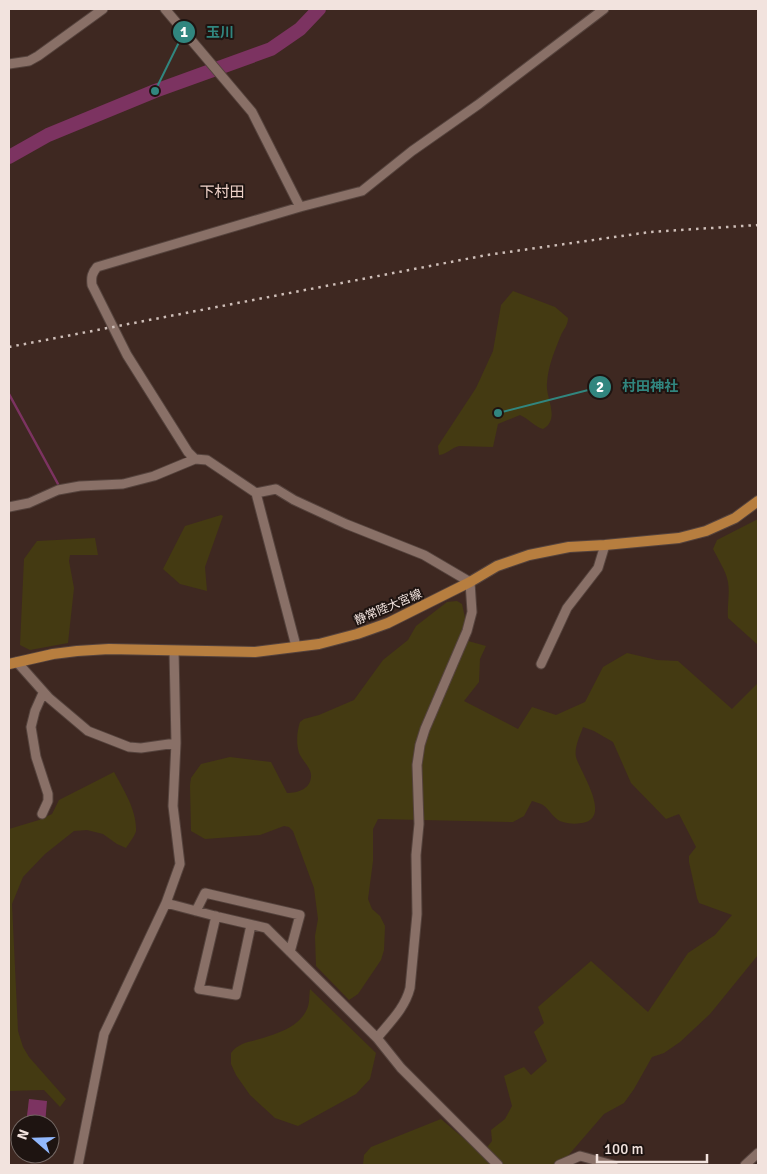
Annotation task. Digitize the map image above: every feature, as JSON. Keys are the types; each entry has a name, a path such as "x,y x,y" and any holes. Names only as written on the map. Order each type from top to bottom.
{"main road":[{"name":"静常陸大宮線","path":"13,663 53,654 109,649 255,652 318,644 357,634 388,623 470,582 497,566 546,550 679,538 706,531 735,518 758,501"}],"street":[{"path":"9,64 29,61 38,56 103,9"},
{"path":"165,9 252,112 300,207"},
{"path":"195,459 188,452 127,355 92,285 91,279 97,267 300,207 362,191 412,151 479,104 604,9"},
{"path":"9,507 29,503 58,490 80,486 123,484 154,476 195,459 208,460 256,493 296,646"},
{"path":"256,493 276,489 294,500 346,524 424,555 470,582 472,612 467,632 425,729 417,764 420,824 416,855 417,914 408,999 378,1038"},
{"path":"542,664 568,608 598,568 606,545"},
{"path":"78,1165 104,1034 166,903 180,864 174,806 176,743 174,651"},
{"path":"13,663 88,731 120,744 141,748 176,743"},
{"path":"42,814 48,801 48,794 35,752 31,727 35,711 44,692"},
{"path":"196,911 205,893 300,915 290,952"},
{"path":"166,903 266,928 378,1038 401,1068 498,1165"},
{"path":"216,916 199,989 236,995 251,925"},
{"path":"745,1165 758,1153"},
{"path":"559,1165 580,1156 590,1157 613,1165"}],"shaded area":[{"path":"513,291 555,307 568,318 549,370 547,389 552,414 551,420 543,429 520,415 498,424 493,447 459,446 439,455 438,446 476,388 493,351 501,305"},
{"path":"223,516 205,567 207,591 180,584 163,569 185,526"},
{"path":"758,519 758,645 728,618 728,582 724,569 713,549 717,540"},
{"path":"95,538 98,555 70,555 69,561 74,588 68,643 30,650 20,645 24,559 37,541"},
{"path":"457,601 462,604 466,622 461,639 486,646 480,659 479,682 464,701 518,729 532,707 556,715 585,702 603,667 627,653 657,660 678,661 732,709 758,683 758,955 710,1014 680,1042 664,1053 652,1057 624,1103 604,1114 560,1165 363,1165 364,1155 371,1147 441,1119 475,1148 480,1151 485,1150 492,1141 491,1130 505,1119 512,1106 504,1076 524,1067 531,1075 547,1061 534,1032 544,1023 538,1007 591,961 648,1012 688,953 715,935 732,915 699,903 689,862 689,856 696,847 679,814 666,819 631,783 613,742 583,727 577,745 576,757 592,794 595,813 591,819 582,823 560,821 543,805 532,801 524,816 513,822 378,819 373,829 373,861 368,899 372,909 380,916 385,926 384,950 381,960 358,994 349,1000 316,966 315,936 318,919 314,888 293,831 289,827 284,826 260,835 205,839 191,831 191,778 201,764 230,757 271,762 287,793 304,789 311,779 311,774 298,749 297,737 300,722 354,700 383,660 408,640 416,626 447,602"},
{"path":"114,772 129,800 136,823 136,831 126,848 103,834 87,830 74,831 45,854 23,877 12,904 18,1031 23,1047 29,1057 66,1099 60,1107 44,1090 9,1091 9,829 52,814 59,800"},
{"path":"310,989 376,1053 370,1079 356,1094 298,1126 275,1118 250,1095 231,1064 231,1053 241,1044 276,1034 299,1020 307,1009"},
{"path":"29,1099 47,1101 46,1114 27,1114"}],"waterway":[{"path":"9,157 48,135 155,91 271,49 300,29 319,9"},
{"path":"9,394 58,484"}],"railway":[{"path":"9,347 487,255 650,232 758,225"}],"place":[{"name":"玉川","path":"155,91"},
{"name":"村田神社","path":"498,413"}],"district":[{"name":"下村田","path":"222,192"}]}
